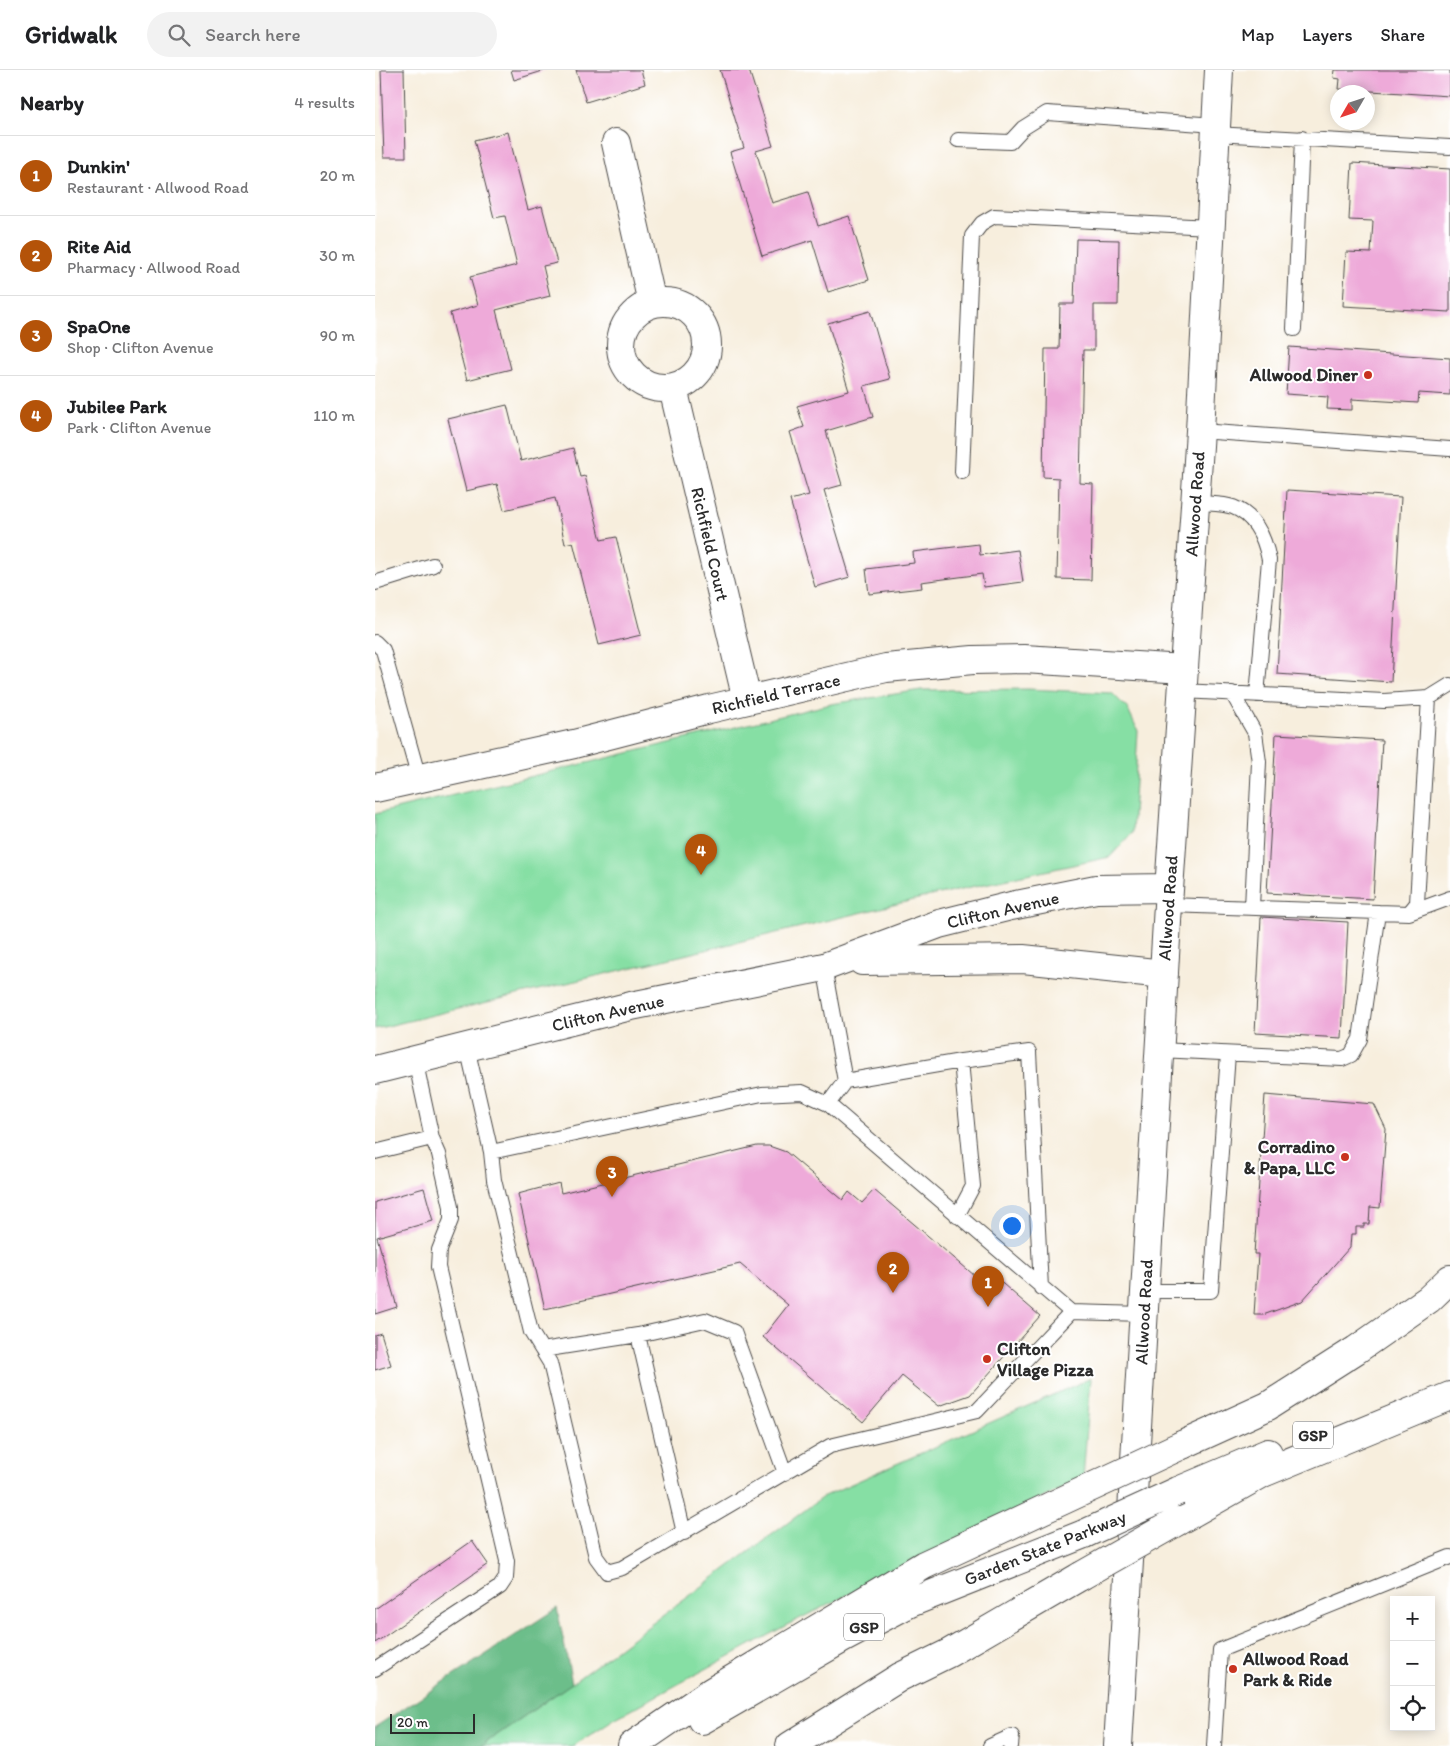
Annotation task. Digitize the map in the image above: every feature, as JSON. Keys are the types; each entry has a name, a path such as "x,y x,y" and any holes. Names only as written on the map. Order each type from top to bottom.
{"main road":[{"name":"Allwood Road","path":"1118,1746 1159,1050 1200,431 1219,70"},
{"path":"616,142 652,303"},
{"path":"666,302 680,305 696,317 706,335 708,349 704,362 697,374 687,383 673,388 659,389 644,384 632,376 624,363 620,349 621,334 628,320 638,310 652,303 666,302"},
{"name":"Richfield Court","path":"673,388 747,700"},
{"name":"Richfield Terrace","path":"375,788 574,744 747,700 886,668 973,660 1024,659 1183,680"},
{"name":"Clifton Avenue","path":"375,1070 631,1006 834,964 939,924 1011,906 1096,889 1169,896"},
{"name":"Clifton Avenue","path":"834,964 1023,958 1164,974"},
{"path":"632,1746 711,1692 924,1565 1268,1406 1356,1350 1429,1299 1450,1279"},
{"name":"Garden State Parkway","path":"657,1746 842,1639 910,1603 1084,1534 1178,1491 1321,1431 1450,1385"},
{"path":"790,1746 901,1677 949,1653 1263,1472 1450,1396"}],"lane":[{"path":"958,140 1010,142 1023,128 1047,113 1302,138 1450,147"},
{"path":"1294,329 1302,138"},
{"path":"962,472 971,236 982,223 995,216 1210,227"},
{"path":"1200,431 1450,449"},
{"path":"1194,502 1234,507 1255,523 1265,540 1269,560 1257,695"},
{"path":"375,582 433,566"},
{"path":"375,642 383,650 419,778"},
{"path":"1183,680 1232,693 1384,701 1429,698 1450,685"},
{"path":"1232,693 1255,733 1259,762 1252,907"},
{"path":"1409,912 1417,903 1429,698"},
{"path":"1169,896 1252,907 1378,912 1409,912 1450,898"},
{"path":"1159,1050 1342,1060 1351,1055 1360,1039 1378,912"},
{"path":"828,1104 845,1081 834,964"},
{"path":"467,1047 491,1152 494,1180 531,1332 550,1363 596,1557 607,1572 622,1568 830,1446 977,1411 1071,1312 1211,1291 1228,1054"},
{"path":"845,1081 961,1061 1029,1052 1041,1288"},
{"path":"375,1669 500,1587 506,1578 507,1561 438,1267 439,1250 451,1220 451,1207 439,1154 432,1138 415,1059"},
{"path":"957,1216 973,1186 961,1061"},
{"path":"491,1152 763,1094 802,1092 828,1104 1071,1312"},
{"path":"375,1152 432,1138"},
{"path":"542,1350 638,1335 705,1320 734,1332 785,1473"},
{"path":"638,1335 683,1533"},
{"path":"1214,1746 1220,1650 1450,1557"},
{"path":"990,1746 1011,1736 1011,1746"}],"green space":[{"path":"1028,689 1112,693 1128,709 1138,731 1132,833 1110,857 943,893 375,1029 375,814 831,704 921,690"},
{"path":"1091,1378 1083,1478 787,1625 614,1719 573,1746 481,1746 572,1683 824,1496"},
{"path":"557,1608 572,1683 481,1746 375,1746 375,1727"}],"building":[{"path":"381,70 404,70 406,157 384,157"},
{"path":"511,70 546,70 514,80"},
{"path":"576,70 641,70 645,84 586,102"},
{"path":"720,70 749,70 773,146 756,151 772,203 808,192 818,226 849,216 869,280 828,292 812,240 762,256 730,152 744,148"},
{"path":"1335,70 1450,70 1450,96 1375,91 1375,85 1339,85 1340,79 1334,78"},
{"path":"508,132 528,210 542,206 557,263 543,266 550,296 496,310 511,369 467,380 450,313 478,305 470,277 517,265 505,216 494,218 474,140"},
{"path":"1352,163 1450,169 1450,312 1343,306 1346,252 1371,253 1373,221 1349,220"},
{"path":"1076,239 1119,240 1118,305 1094,305 1094,350 1083,350 1080,483 1093,484 1091,580 1057,579 1059,478 1043,477 1045,349 1059,349 1060,304 1074,304"},
{"path":"870,311 890,379 864,386 873,417 826,431 842,485 824,490 850,577 815,587 790,500 809,495 790,432 804,427 797,406 849,391 828,323"},
{"name":"Allwood Diner","path":"1289,347 1450,358 1450,395 1419,393 1418,403 1352,399 1352,410 1327,409 1328,397 1286,394"},
{"path":"507,405 521,461 573,448 580,477 585,476 601,540 616,537 641,635 599,645 573,542 565,544 555,498 504,510 497,484 466,491 448,419"},
{"path":"1287,490 1401,497 1391,682 1277,674"},
{"path":"979,544 980,555 1018,550 1023,582 984,587 982,574 921,582 922,588 869,594 866,569 914,563 913,552"},
{"path":"1276,734 1382,740 1373,899 1267,893"},
{"path":"1261,917 1348,922 1342,1038 1255,1033"},
{"path":"1265,1095 1374,1104 1386,1129 1380,1208 1370,1207 1369,1224 1364,1224 1364,1227 1356,1227 1356,1234 1351,1234 1350,1247 1302,1301 1263,1315 1254,1315 1258,1254 1254,1254"},
{"path":"757,1146 769,1146 786,1152 843,1200 849,1192 862,1203 874,1190 981,1281 989,1272 1040,1316 970,1395 939,1406 902,1376 863,1422 763,1337 788,1305 740,1264 545,1309 518,1194 559,1183 561,1193"},
{"path":"424,1188 433,1221 377,1237 397,1307 375,1314 375,1202"},
{"path":"381,1333 391,1365 375,1370 375,1335"},
{"path":"472,1541 488,1564 375,1643 375,1609"}],"place":[{"name":"Allwood Diner","path":"1368,375"},
{"name":"Jubilee Park","path":"701,875"},
{"name":"Corradino & Papa, LLC","path":"1345,1157"},
{"name":"SpaOne","path":"612,1197"},
{"name":"Rite Aid","path":"893,1293"},
{"name":"Dunkin'","path":"988,1307"},
{"name":"Clifton Village Pizza","path":"987,1359"},
{"name":"Allwood Road Park & Ride","path":"1233,1669"}]}
